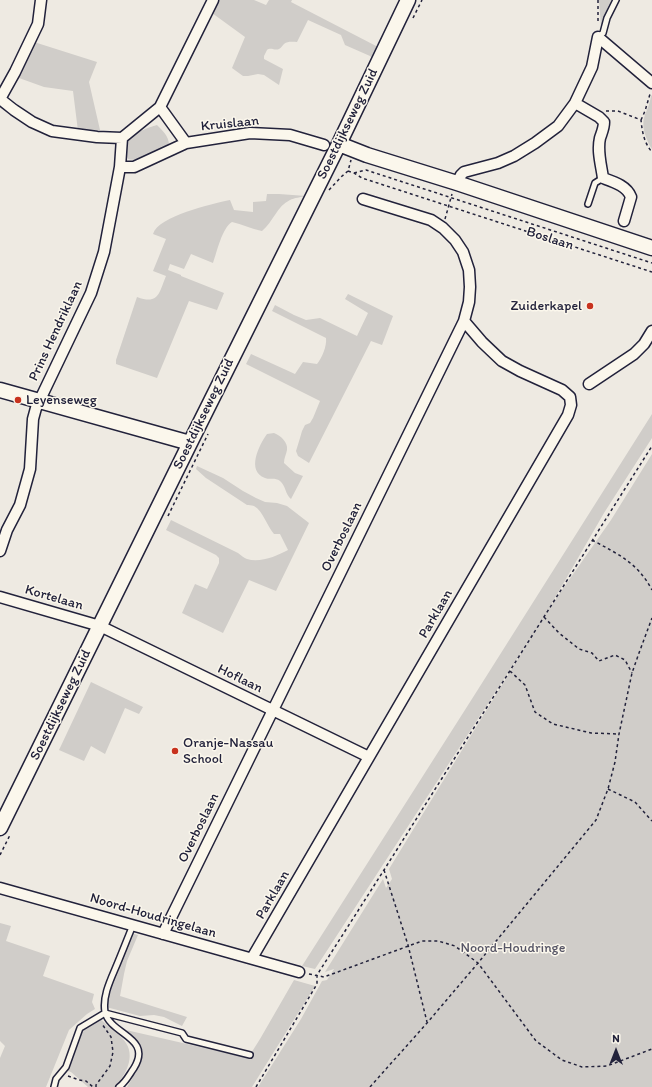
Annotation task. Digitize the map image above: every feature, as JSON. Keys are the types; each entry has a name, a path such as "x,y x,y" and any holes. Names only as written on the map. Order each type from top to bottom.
{"main road":[{"name":"Soestdijkseweg Zuid","path":"0,828 100,626 197,444 408,0"},
{"name":"Boslaan","path":"339,144 652,248"},
{"path":"0,390 37,404 197,444"}],"street":[{"path":"41,0 38,24 16,72 0,99 32,122 52,131 97,137 122,138 160,107 213,0"},
{"path":"457,183 464,172 498,163 514,156 558,126 575,103 592,67 598,37 652,83"},
{"path":"575,103 599,117 604,122 598,152 603,178 621,185 631,197 624,221"},
{"name":"Kruislaan","path":"160,107 186,143"},
{"name":"Kruislaan","path":"120,167 134,167 186,143 250,133 290,135 324,145"},
{"path":"120,167 122,138"},
{"name":"Prins Hendriklaan","path":"0,552 7,530 20,505 30,469 33,419 37,404 92,293 104,252 120,167"},
{"name":"Overboslaan","path":"164,934 464,321 470,302 469,270 463,252 455,240 443,228 431,220 363,199"},
{"name":"Parklaan","path":"252,958 568,415 571,405 570,397 562,390 502,361 482,342 464,321"},
{"path":"590,384 634,354 644,344 652,331"},
{"name":"Kortelaan","path":"0,597 100,626"},
{"name":"Hoflaan","path":"100,626 369,757"},
{"name":"Noord-Houdringelaan","path":"0,888 299,972"}],"lane":[{"path":"598,37 603,33 616,0"},
{"path":"588,204 595,183 603,178"},
{"path":"119,1087 125,1083 139,1057 136,1045 109,1020 105,1012 105,1000 133,925"},
{"path":"54,1087 56,1079 66,1067 80,1028 105,1012"},
{"path":"105,1012 182,1033 186,1039 250,1055"}],"path":[{"path":"412,21 422,0"},
{"path":"598,0 598,37"},
{"path":"652,93 650,94 641,120 643,133 648,147 652,152"},
{"path":"599,117 605,111 618,111 641,120"},
{"name":"Soestdijkseweg Zuid","path":"348,171 354,150"},
{"name":"Boslaan","path":"354,173 366,170 652,263"},
{"name":"Boslaan","path":"348,171 362,178 652,272"},
{"path":"443,228 450,198 457,183"},
{"name":"Soestdijkseweg Zuid","path":"197,444 197,457"},
{"path":"256,1087 317,984 317,975 652,446"},
{"path":"592,540 617,553 635,566 652,590"},
{"path":"544,617 559,633 579,648 592,654 599,661 615,654 625,660 632,673"},
{"path":"370,1087 478,963 596,820 608,789 632,673 652,618"},
{"path":"510,671 525,685 535,712 553,724 591,733 619,734"},
{"path":"608,789 635,802 652,821"},
{"path":"384,870 408,945 427,1023"},
{"path":"299,972 324,977 408,945 422,941 438,941 455,946 478,963 536,1041 562,1060 582,1067 607,1066 652,1049"},
{"path":"96,1087 110,1066 113,1052 111,1037 97,1018"},
{"path":"62,1072 70,1077 86,1081 93,1087"}],"green space":[{"path":"218,0 254,0 266,5 269,0 292,0 291,2 380,48 374,60 370,56 345,45 341,35 308,20 297,42 287,42 280,49 268,49 264,56 264,59 283,69 279,85 264,75 258,74 243,76 232,68 245,37 212,13"},
{"path":"599,0 611,0 601,27"},
{"path":"34,42 97,62 89,82 100,130 78,131 73,91 44,87 19,78"},
{"path":"652,95 652,149 646,137 643,124"},
{"path":"157,125 167,136 169,145 144,158 133,160 128,159 126,147 130,137 136,133"},
{"path":"267,194 306,196 290,200 282,206 262,231 232,222 225,229 213,263 191,254 184,269 170,264 168,270 224,293 217,310 189,301 157,378 116,364 137,297 150,299 157,296 166,276 153,271 166,239 153,234 157,228 175,216 211,204 230,200 234,210 253,212 253,202 266,201"},
{"path":"348,294 393,316 382,345 371,341 309,463 298,456 296,451 302,431 305,425 310,423 313,418 320,401 246,364 251,354 295,374 303,362 317,364 324,352 326,338 272,311 275,305 306,320 320,318 357,336 368,313 345,299"},
{"name":"Noord-Houdringe","path":"652,414 652,438 604,513 548,610 611,520 652,454 652,1087 258,1087 301,1019 322,981 327,980 334,969 325,972 383,879 386,888 392,879 389,869 532,636 315,969 302,966"},
{"path":"274,433 285,442 287,447 284,463 295,473 303,476 291,499 280,481 265,478 259,475 256,470 255,464 258,451 267,434"},
{"path":"197,466 223,478 243,491 265,502 287,506 309,523 276,591 249,580 223,633 182,613 195,584 207,589 219,563 219,558 216,555 166,530 171,520 238,553 247,559 257,560 274,557 288,550 280,534 274,534 257,508 247,505 206,478 196,469"},
{"path":"91,682 143,707 139,714 125,708 105,754 91,746 84,761 59,750"},
{"path":"0,923 11,926 6,941 50,956 43,976 94,994 92,1002 95,1009 69,1030 46,1087 0,1087 0,1058 5,1046 0,1041"},
{"path":"131,933 138,935 127,961 120,996 187,1017 182,1026 164,1017 154,1015 140,1016 106,1007 107,992"},
{"path":"294,980 315,986 252,1087 127,1087 136,1071 140,1059 140,1047 134,1037 126,1030 248,1058"},
{"path":"96,1014 121,1037 129,1050 130,1056 127,1069 115,1087 88,1087 71,1072 62,1069 75,1036"}],"place":[{"name":"Zuiderkapel","path":"590,306"},
{"name":"Leyenseweg","path":"18,400"},
{"name":"Oranje-Nassau School","path":"175,751"}]}
